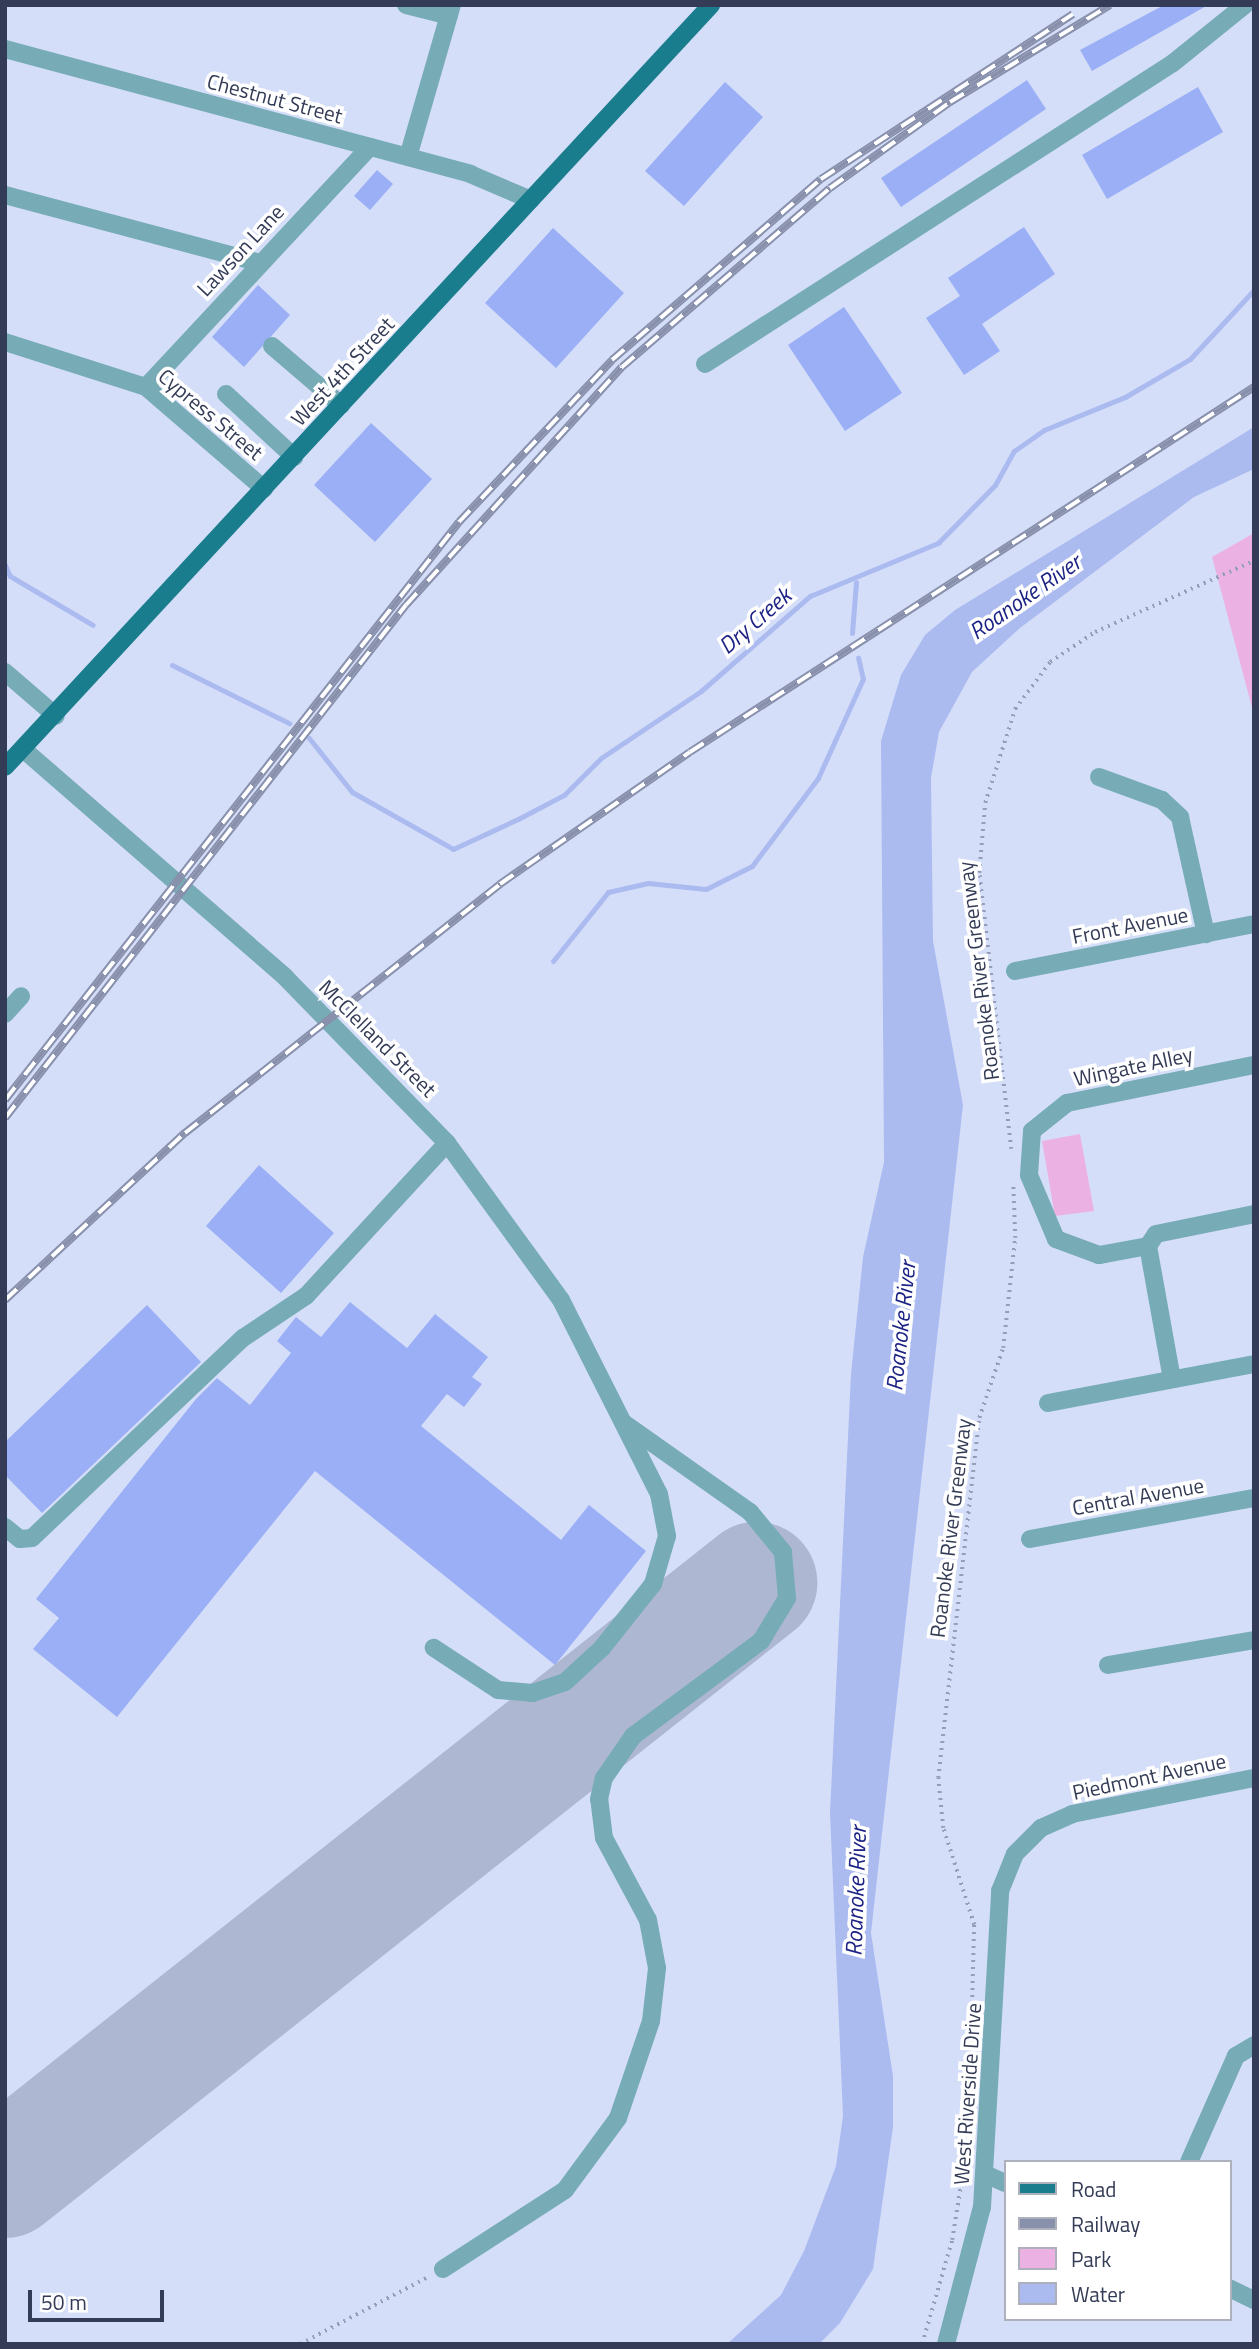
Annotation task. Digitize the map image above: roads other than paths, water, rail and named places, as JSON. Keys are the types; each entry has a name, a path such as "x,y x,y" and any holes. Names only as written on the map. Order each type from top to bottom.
{"main road":[{"name":"West 4th Street","path":"5,767 56,716 711,5"}],"street":[{"path":"407,5 451,11 408,157"},
{"path":"705,364 1173,63 1245,5"},
{"name":"Chestnut Street","path":"5,49 470,174 531,200"},
{"name":"Lawson Lane","path":"146,387 370,146"},
{"path":"5,195 261,262"},
{"name":"Cypress Street","path":"5,342 146,387 264,489"},
{"path":"272,346 341,405"},
{"path":"226,394 294,457"},
{"path":"5,672 56,716"},
{"name":"McClelland Street","path":"23,749 285,977 447,1143 561,1300 659,1494 667,1536 664,1557 637,1608 571,1678 533,1693 498,1690 434,1648"},
{"path":"1099,777 1162,800 1180,817 1206,934"},
{"name":"Front Avenue","path":"1015,971 1254,924"},
{"path":"5,1014 21,996"},
{"name":"Wingate Alley","path":"1254,1065 1067,1103 1032,1131 1029,1175 1056,1239 1099,1255 1148,1246 1156,1234 1254,1214"},
{"path":"5,1527 20,1539 32,1538 243,1338 306,1296 447,1143"},
{"path":"1148,1246 1172,1379"},
{"path":"1048,1403 1254,1364"},
{"path":"443,2269 565,2190 618,2118 651,2021 657,1969 648,1920 604,1839 598,1799 604,1778 634,1736 761,1642 788,1598 783,1552 750,1512 624,1423"},
{"name":"Central Avenue","path":"1030,1539 1254,1498"},
{"path":"1108,1665 1254,1640"},
{"name":"Piedmont Avenue","path":"1021,1847 1041,1828 1072,1814 1254,1778"},
{"name":"West Riverside Drive","path":"946,2344 967,2277 985,2174 1000,1891 1021,1847"},
{"path":"1190,2160 1236,2056 1254,2045"},
{"path":"985,2174 1004,2183"},
{"path":"1231,2289 1254,2300"}],"water":[{"name":"Roanoke River","path":"1254,427 1254,469 1194,497 1020,628 972,672 939,732 931,778 933,941 963,1105 871,1933 893,2076 893,2127 873,2269 840,2323 819,2344 727,2344 781,2295 804,2251 836,2166 843,2116 830,1813 851,1374 863,1257 884,1162 881,741 901,675 925,635 955,610"}],"waterway":[{"name":"Dry Creek","path":"309,738 352,792 453,849 518,819 564,795 601,758 701,691 810,596 938,543 995,485 1014,451 1044,430 1125,397 1190,359 1254,290"},
{"name":"Dry Creek","path":"5,565 10,576 93,625"},
{"path":"852,633 856,582"},
{"path":"553,961 608,892 648,883 706,889 752,866 818,778 863,679 858,658"},
{"name":"Dry Creek","path":"172,665 289,723"}],"railway":[{"path":"5,1118 406,605 622,367 830,188 950,102 1110,5"},
{"path":"5,1100 459,522 612,360 821,179 1073,14"},
{"path":"5,1300 185,1133 500,884 690,752 1254,387"}]}
